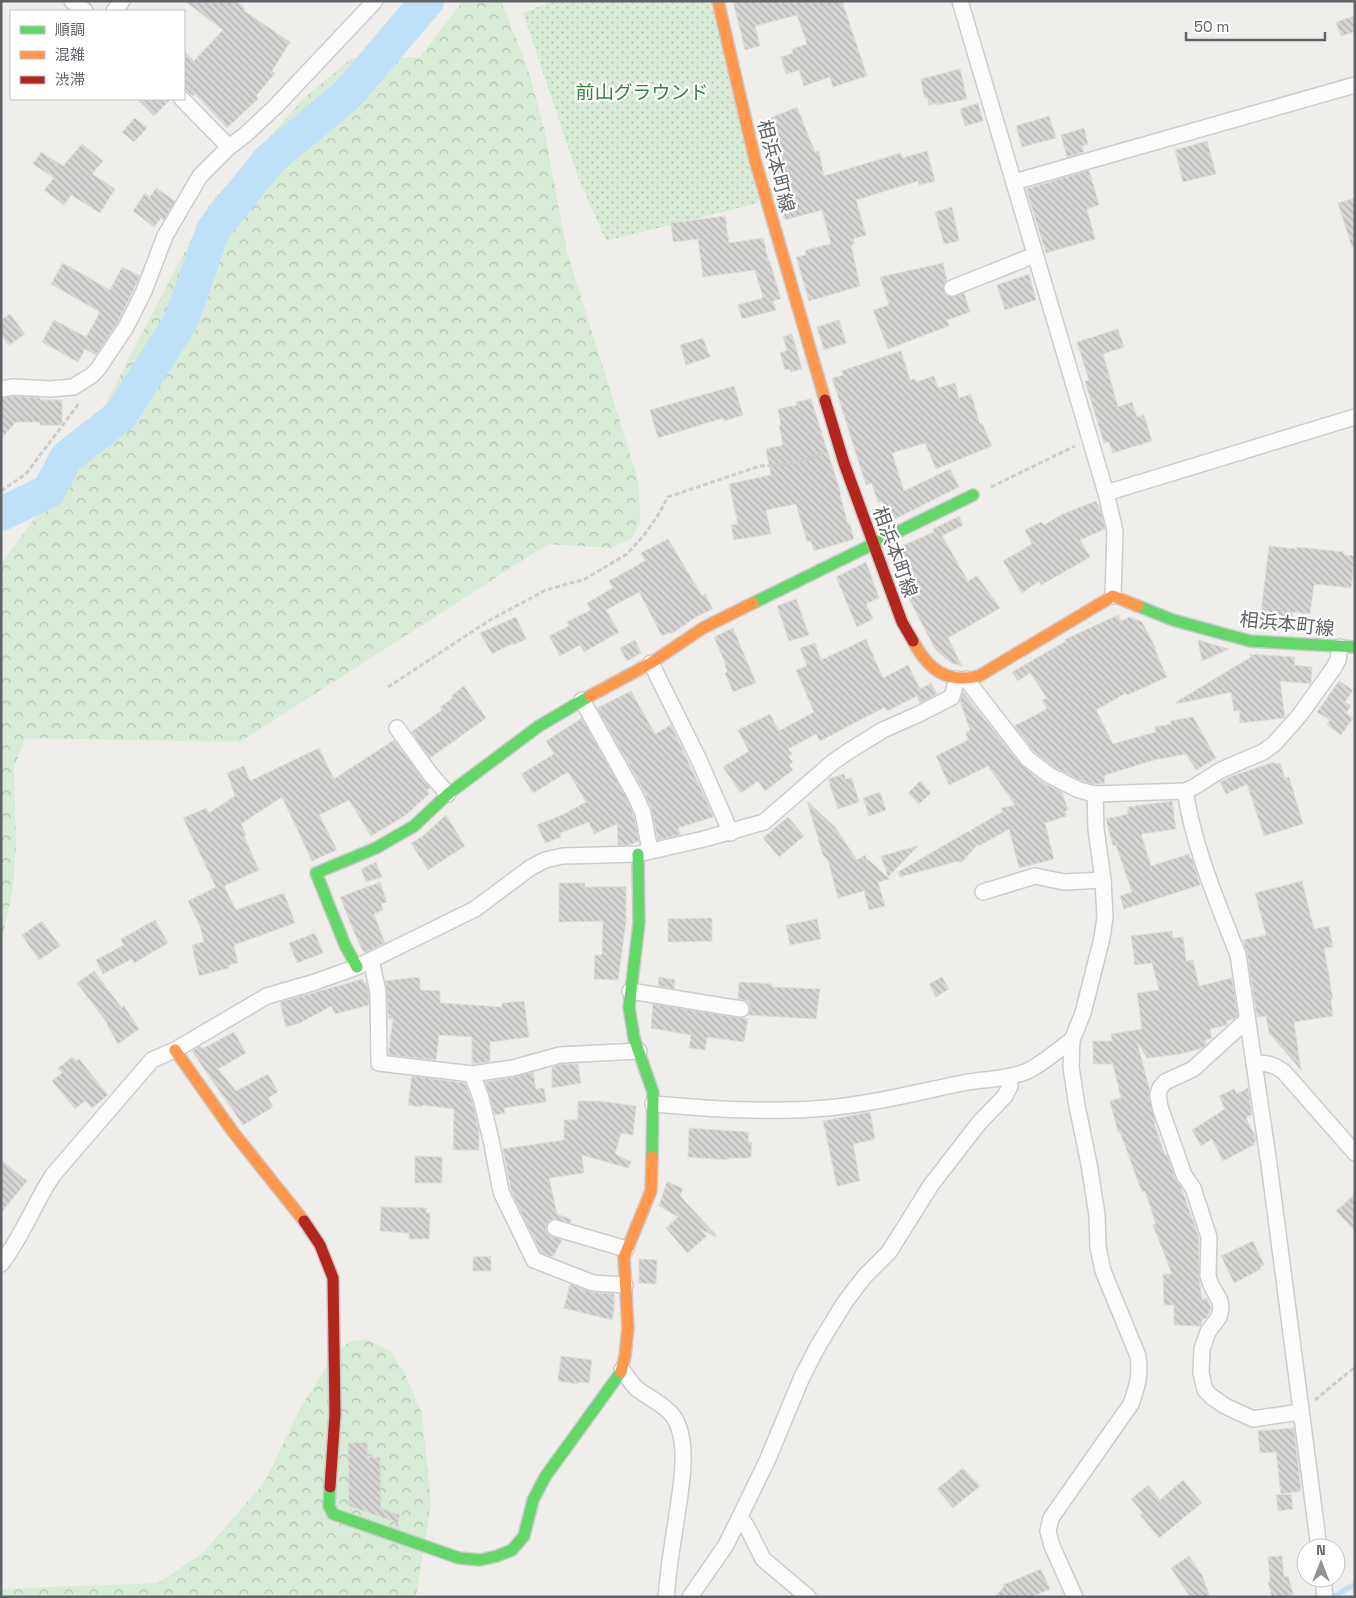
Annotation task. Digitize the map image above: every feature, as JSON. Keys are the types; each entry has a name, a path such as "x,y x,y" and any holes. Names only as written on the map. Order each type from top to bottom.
{"street":[{"path":"72,1 84,10"},
{"path":"1,389 13,387 50,389 73,387 98,369 126,327 144,291 165,236 200,176 229,146 245,135 275,107 357,23 375,1"},
{"name":"相浜本町線","path":"718,1 756,160 839,448 902,622 922,658 944,675 961,679"},
{"path":"960,1 1106,493 1115,531 1113,596 979,676 961,679"},
{"path":"1014,182 1355,84"},
{"path":"183,100 229,146"},
{"path":"952,288 1035,255"},
{"path":"1106,493 1355,417"},
{"path":"357,967 345,945 316,873 384,844 414,826 448,794 539,726 582,700 651,663 703,628 974,495"},
{"name":"相浜本町線","path":"1113,596 1173,620 1250,641 1348,647"},
{"path":"961,679 1028,759 1049,775 1079,790 1095,794 1185,791 1194,788 1221,770 1262,752 1274,744 1299,716 1348,647"},
{"path":"651,663 699,760 731,833"},
{"path":"1,1264 10,1253 53,1175 152,1060 175,1050 267,996 357,967 475,909 530,868 544,860 563,856 644,852 731,833 764,822 833,762 849,751 883,730 952,697 961,679"},
{"path":"175,1050 206,1098 246,1151 317,1238 328,1261 333,1278 335,1414 329,1506 333,1514 459,1558 480,1560 512,1550 524,1536 533,1500 545,1477 622,1370 626,1357 627,1313 624,1257 651,1191 653,1092 650,1079 634,1040 630,1020 630,991 639,924 644,852 643,813 635,795 582,700"},
{"path":"397,728 431,775 448,794"},
{"path":"1185,791 1192,831 1199,855 1238,955 1318,1538"},
{"path":"1075,1597 1052,1546 1048,1531 1051,1518 1131,1404 1139,1382 1140,1369 1138,1356 1103,1272 1097,1215 1071,1067 1072,1040 1083,1013 1102,938 1105,917 1103,880 1096,829 1095,794"},
{"path":"983,892 1035,876 1064,882 1103,880"},
{"path":"371,960 378,992 379,1063 472,1074 513,1068 560,1055 639,1051"},
{"path":"630,991 741,1009"},
{"path":"1246,1020 1194,1069 1165,1082 1158,1094 1160,1107 1184,1175 1193,1188 1209,1237 1208,1276 1220,1301 1220,1317 1208,1332 1202,1349 1202,1382 1212,1397 1225,1406 1253,1418 1300,1412"},
{"path":"653,1104 720,1110 801,1110 857,1104 973,1081 1009,1077 1026,1072 1072,1040"},
{"path":"1254,1063 1274,1064 1284,1072 1355,1153"},
{"path":"472,1074 481,1098 501,1192 534,1260 593,1283 625,1285"},
{"path":"690,1597 722,1551 740,1517 767,1461 802,1377 845,1302 865,1276 889,1252 931,1185 979,1123 1005,1096 1010,1086 1009,1077"},
{"path":"555,1228 626,1249"},
{"path":"622,1370 635,1387 673,1416 683,1444 680,1488 666,1597"},
{"path":"740,1517 763,1559 808,1597"}],"path":[{"path":"1,491 26,474 80,403 86,392 90,376"},
{"path":"974,495 1089,439"},
{"path":"388,687 490,620 546,590 585,579 627,554 657,517 668,496 760,466 781,465 806,460 839,448"},
{"path":"1300,1412 1355,1367"}],"green space":[{"path":"463,1 501,1 527,66 544,128 567,252 639,483 640,522 632,538 611,548 548,544 240,742 25,738 14,768 16,845 13,889 1,943 1,564 73,466 209,205 304,98 352,58 420,57"},
{"name":"前山グラウンド","path":"553,1 711,1 759,203 606,241 578,177 523,13"},
{"path":"366,1339 390,1351 404,1372 422,1413 431,1503 416,1597 1,1597 1,1589 158,1583 203,1553 264,1483 301,1407 334,1354 349,1342"}],"building":[{"path":"185,1 236,1 245,8 243,10 290,42 272,71 275,73 256,96 258,99 227,128 195,94 193,96 185,89 185,52 194,61 223,30"},
{"path":"733,1 842,1 867,76 833,87 830,77 804,86 799,70 786,74 781,57 793,53 792,49 807,44 797,15 755,26 760,46 745,50"},
{"path":"1355,16 1355,32 1341,36 1336,22"},
{"path":"960,69 967,99 929,105 927,97 924,97 921,79"},
{"path":"138,100 170,100 154,116"},
{"path":"978,103 983,121 965,126 960,109"},
{"path":"797,107 815,152 819,151 824,176 901,153 902,158 927,151 935,181 919,185 918,181 856,200 866,235 853,239 855,244 851,245 860,286 809,301 796,257 806,255 805,250 831,244 822,210 785,220 771,162 777,160 761,122"},
{"path":"1049,116 1056,138 1022,147 1016,126"},
{"path":"135,118 147,128 134,142 122,132"},
{"path":"1084,128 1088,144 1082,146 1084,152 1067,157 1061,135"},
{"path":"1207,141 1216,174 1183,182 1175,150"},
{"path":"82,144 103,161 92,174 115,189 100,213 71,195 64,205 44,190 54,178 33,164 41,152 63,166"},
{"path":"1089,170 1099,205 1087,209 1095,239 1046,253 1026,189"},
{"path":"156,188 175,201 164,220 161,218 154,227 133,211 145,193 150,197"},
{"path":"1355,198 1355,247 1352,247 1338,203"},
{"path":"952,207 959,241 944,244 935,212"},
{"path":"725,216 729,243 763,238 781,299 773,301 776,310 742,319 738,305 763,298 755,270 703,277 698,239 673,242 671,223"},
{"path":"63,263 110,290 122,267 140,276 118,322 96,355 85,349 78,362 42,342 54,320 86,337 100,312 51,284"},
{"path":"943,263 947,281 943,286 944,292 951,297 964,293 970,312 947,320 949,326 888,349 873,310 889,305 880,277"},
{"path":"1029,274 1036,300 1005,310 997,285"},
{"path":"10,314 25,334 9,345 1,335 1,320"},
{"path":"839,320 846,343 824,350 817,327"},
{"path":"1118,329 1124,347 1103,354 1118,407 1132,402 1137,417 1144,415 1152,441 1113,453 1109,442 1104,443 1085,381 1089,380 1077,342"},
{"path":"792,334 802,369 791,372 790,369 785,370 780,353 787,350 783,337"},
{"path":"703,338 710,357 686,365 680,345"},
{"path":"901,351 910,380 915,379 916,382 934,376 938,388 955,383 959,398 971,394 980,424 982,423 992,446 936,469 925,443 892,453 904,491 950,469 959,487 891,521 882,501 878,503 872,483 866,485 832,378 843,375 842,371"},
{"path":"734,386 743,415 724,421 723,418 658,438 650,410"},
{"path":"14,396 40,398 40,400 62,400 62,425 40,425 40,422 16,422 1,439 1,398"},
{"path":"811,399 841,494 848,525 850,524 854,539 814,551 811,541 807,542 796,504 766,510 771,534 734,540 731,525 738,524 729,484 771,475 766,449 783,445 778,409 797,405 796,402"},
{"path":"1096,501 1101,511 1105,529 1080,540 1090,557 1041,585 1039,581 1022,593 1003,561 1032,544 1025,530 1041,522 1044,525 1063,514"},
{"path":"959,516 963,525 942,536 968,581 977,576 1000,608 948,638 962,666 951,663 935,649 906,593 890,551 934,532 933,529"},
{"path":"668,539 702,596 705,594 713,609 696,617 671,634 670,632 662,636 639,592 606,610 619,632 584,652 580,645 560,656 549,636 569,626 567,622 591,610 587,603 613,588 609,581 645,561 641,553"},
{"path":"1269,546 1344,552 1344,555 1355,556 1351,588 1314,584 1310,614 1293,612 1291,625 1260,621"},
{"path":"866,562 879,598 875,598 866,604 873,619 857,627 836,577"},
{"path":"796,599 809,635 789,641 777,606"},
{"path":"1118,615 1121,621 1130,617 1142,622 1156,649 1167,677 1127,695 1126,693 1096,710 1113,744 1156,732 1155,727 1171,724 1171,721 1193,717 1216,758 1196,770 1186,754 1154,760 1105,775 1104,784 1093,784 1082,781 1054,767 1035,752 1014,726 1047,709 1042,700 1047,698 1030,673 1018,681 1012,672 1070,637"},
{"path":"516,617 526,639 513,645 513,643 492,654 480,633"},
{"path":"733,628 756,683 733,692 725,673 727,672 725,663 714,637"},
{"path":"866,639 883,678 908,665 920,689 931,683 937,694 920,703 917,696 887,711 885,707 820,741 816,734 788,749 792,754 788,756 793,762 789,765 793,770 765,791 758,781 741,793 723,767 749,751 738,730 770,714 779,731 814,712 796,670 807,666 800,648 815,643 821,660"},
{"path":"635,640 641,653 627,661 620,648"},
{"path":"1198,640 1229,649 1202,661"},
{"path":"1249,654 1295,657 1294,665 1312,667 1311,684 1280,681 1285,718 1240,723 1239,710 1234,711 1231,692 1177,704 1176,702 1251,657"},
{"path":"1339,681 1353,690 1345,702 1351,706 1346,713 1353,718 1341,735 1327,725 1330,720 1317,712"},
{"path":"464,686 486,718 430,758 411,732 442,710 440,707 453,698 451,696"},
{"path":"631,691 655,734 671,725 713,815 713,817 678,828 681,835 658,840 652,811 644,791 597,708"},
{"path":"963,692 1021,765 1043,783 1062,792 1068,810 1065,811 1067,816 1045,823 1054,859 1019,868 1009,829 979,846 978,844 961,863 958,861 900,877 898,872 969,831 975,837 971,830 1002,812 1001,808 1015,805 988,766 949,785 936,756 968,740 966,732 970,730 960,701"},
{"path":"582,718 627,799 634,816 639,841 629,845 618,845 617,824 594,834 589,822 560,833 561,837 545,843 537,825 564,814 586,802 568,772 533,793 521,774 554,754 546,741"},
{"path":"394,740 430,788 427,790 429,794 406,815 371,836 349,800 319,815 337,850 312,861 282,797 241,824 246,835 244,836 259,870 224,886 236,910 284,893 295,923 234,945 238,963 229,965 229,968 199,976 192,945 204,942 200,926 188,901 216,887 183,818 206,808 209,813 235,796 227,773 244,766 250,781 319,748 334,779"},
{"path":"1274,762 1274,764 1280,763 1285,778 1289,777 1303,824 1264,836 1247,784 1226,794 1220,782"},
{"path":"844,774 846,779 852,778 859,802 838,809 828,779"},
{"path":"920,781 931,793 919,804 908,793"},
{"path":"880,792 886,810 869,816 863,798"},
{"path":"807,801 835,827 857,860 865,855 867,860 889,879 878,882 885,906 869,910 864,891 838,898 828,860 823,855"},
{"path":"1172,801 1176,829 1141,834 1151,866 1189,854 1200,885 1124,909 1120,896 1132,892 1116,845 1113,846 1106,819 1128,814 1128,807"},
{"path":"446,815 465,846 428,870 411,843 423,836"},
{"path":"788,817 804,836 779,857 763,838"},
{"path":"918,846 888,877 881,856"},
{"path":"376,862 382,877 366,882 361,869"},
{"path":"1302,881 1314,929 1329,926 1333,947 1324,948 1333,999 1331,1000 1333,1016 1294,1022 1301,1070 1269,1033 1266,1016 1257,1017 1243,940 1266,935 1255,893"},
{"path":"380,882 387,902 381,904 383,910 374,914 385,943 364,953 340,897"},
{"path":"559,883 585,883 585,887 626,887 626,922 618,980 594,979 595,955 602,955 603,921 559,922"},
{"path":"712,918 712,941 668,942 668,919"},
{"path":"817,919 821,939 790,945 786,925"},
{"path":"155,920 168,943 134,963 132,959 103,974 96,960 124,945 121,939"},
{"path":"42,921 60,946 39,960 22,935"},
{"path":"1172,931 1173,938 1183,937 1186,961 1193,960 1199,986 1232,978 1238,1016 1226,1021 1227,1025 1210,1029 1212,1038 1205,1040 1206,1044 1203,1048 1180,1054 1147,1058 1137,1042 1150,1091 1149,1097 1156,1122 1154,1123 1165,1155 1167,1154 1175,1178 1181,1187 1199,1238 1199,1276 1202,1300 1207,1298 1211,1308 1207,1318 1202,1320 1201,1326 1174,1325 1174,1305 1164,1305 1163,1274 1172,1274 1153,1225 1156,1224 1145,1191 1142,1192 1120,1132 1118,1132 1110,1101 1121,1098 1113,1064 1093,1064 1093,1041 1112,1041 1111,1034 1142,1029 1137,993 1159,990 1152,963 1135,965 1131,936"},
{"path":"315,933 323,953 297,963 289,943"},
{"path":"94,971 122,1008 124,1006 139,1029 118,1044 108,1024 77,983"},
{"path":"420,977 420,990 440,991 440,1003 502,1007 502,1003 524,1001 529,1037 490,1042 490,1062 472,1064 472,1037 439,1035 436,1060 388,1055 393,1019 388,1018 385,981"},
{"path":"659,977 675,980 674,989 658,986"},
{"path":"942,977 949,989 936,997 929,984"},
{"path":"363,979 369,993 369,1005 335,1014 331,1006 300,1023 286,1027 280,1002"},
{"path":"739,982 772,984 772,987 820,989 816,1019 748,1015 750,1005 747,1001 738,999"},
{"path":"653,1004 748,1019 744,1042 707,1037 705,1050 689,1048 691,1035 651,1028"},
{"path":"234,1032 246,1053 218,1069 236,1091 268,1074 278,1092 268,1098 273,1107 243,1125 192,1051 200,1046 202,1049"},
{"path":"72,1057 76,1061 79,1059 108,1095 92,1108 85,1101 75,1109 52,1081 62,1073 58,1068"},
{"path":"562,1064 578,1064 581,1083 552,1088 552,1067"},
{"path":"533,1072 536,1089 544,1088 546,1102 504,1108 505,1113 495,1115 485,1082"},
{"path":"412,1076 465,1083 472,1101 479,1130 479,1150 453,1150 454,1109 408,1105"},
{"path":"1248,1088 1252,1114 1246,1118 1255,1136 1255,1144 1223,1161 1212,1139 1201,1146 1192,1130 1225,1109 1219,1096 1234,1089 1237,1094"},
{"path":"578,1101 599,1101 636,1106 633,1135 621,1133 615,1154 631,1162 628,1168 582,1155 584,1173 549,1178 557,1214 572,1220 570,1223 553,1219 546,1225 546,1231 549,1235 562,1240 553,1257 541,1253 511,1191 503,1149 564,1140 564,1120 578,1120"},
{"path":"870,1112 875,1139 853,1144 860,1181 837,1186 823,1121"},
{"path":"689,1128 749,1132 748,1142 752,1143 751,1157 728,1158 728,1160 688,1157"},
{"path":"415,1156 442,1157 442,1183 415,1183"},
{"path":"1,1160 27,1181 1,1213"},
{"path":"667,1181 683,1189 680,1196 717,1236 700,1229 707,1236 687,1253 666,1228 678,1217 659,1206"},
{"path":"1355,1194 1355,1231 1336,1211"},
{"path":"381,1207 427,1208 426,1213 430,1213 429,1239 409,1239 409,1233 380,1231"},
{"path":"1253,1241 1264,1265 1260,1267 1261,1269 1234,1283 1221,1256"},
{"path":"491,1256 491,1271 473,1271 473,1257"},
{"path":"639,1259 657,1260 656,1284 639,1283"},
{"path":"570,1284 590,1292 614,1294 612,1320 564,1308"},
{"path":"561,1356 592,1360 589,1383 578,1382 578,1384 558,1381"},
{"path":"1294,1428 1301,1491 1281,1494 1276,1452 1260,1453 1258,1431"},
{"path":"367,1442 368,1457 380,1457 381,1508 400,1515 398,1523 349,1506 348,1443"},
{"path":"963,1468 980,1486 953,1508 937,1489"},
{"path":"1183,1480 1202,1503 1159,1538 1140,1515 1143,1513 1131,1499 1148,1485 1160,1500"},
{"path":"1291,1494 1293,1509 1278,1511 1276,1495"},
{"path":"1189,1556 1202,1575 1210,1597 1190,1597 1171,1568"},
{"path":"1282,1556 1284,1577 1288,1576 1294,1597 1272,1597 1268,1582 1270,1581 1268,1557"},
{"path":"1041,1569 1050,1589 1031,1597 994,1597 1004,1587 1003,1585"}],"waterway":[{"path":"1,514 49,491 66,458 121,415 181,321 213,230 270,159 348,94 427,1"},
{"path":"1333,1597 1355,1584"}],"traffic: fast":[{"path":"753,603 973,495"},
{"path":"1138,606 1173,620 1250,641 1355,647"},
{"path":"357,967 345,945 316,873 376,848 414,826 448,794 539,726 590,696"},
{"path":"638,854 639,923 629,1007 634,1038 653,1092 652,1157"},
{"path":"330,1487 329,1506 333,1514 459,1558 480,1560 497,1556 512,1550 524,1536 533,1500 545,1477 621,1372"}],"traffic: slow":[{"path":"718,1 755,160 825,400"},
{"path":"913,641 925,659 939,672 957,678 967,678 979,676 1113,596 1138,606"},
{"path":"590,696 651,663 703,628 753,603"},
{"path":"175,1050 233,1132 304,1221"},
{"path":"621,1372 628,1328 624,1257 651,1191 652,1157"}],"traffic: jam":[{"path":"825,400 844,463 902,622 913,641"},
{"path":"304,1221 320,1245 333,1278 335,1414 330,1487"}]}
